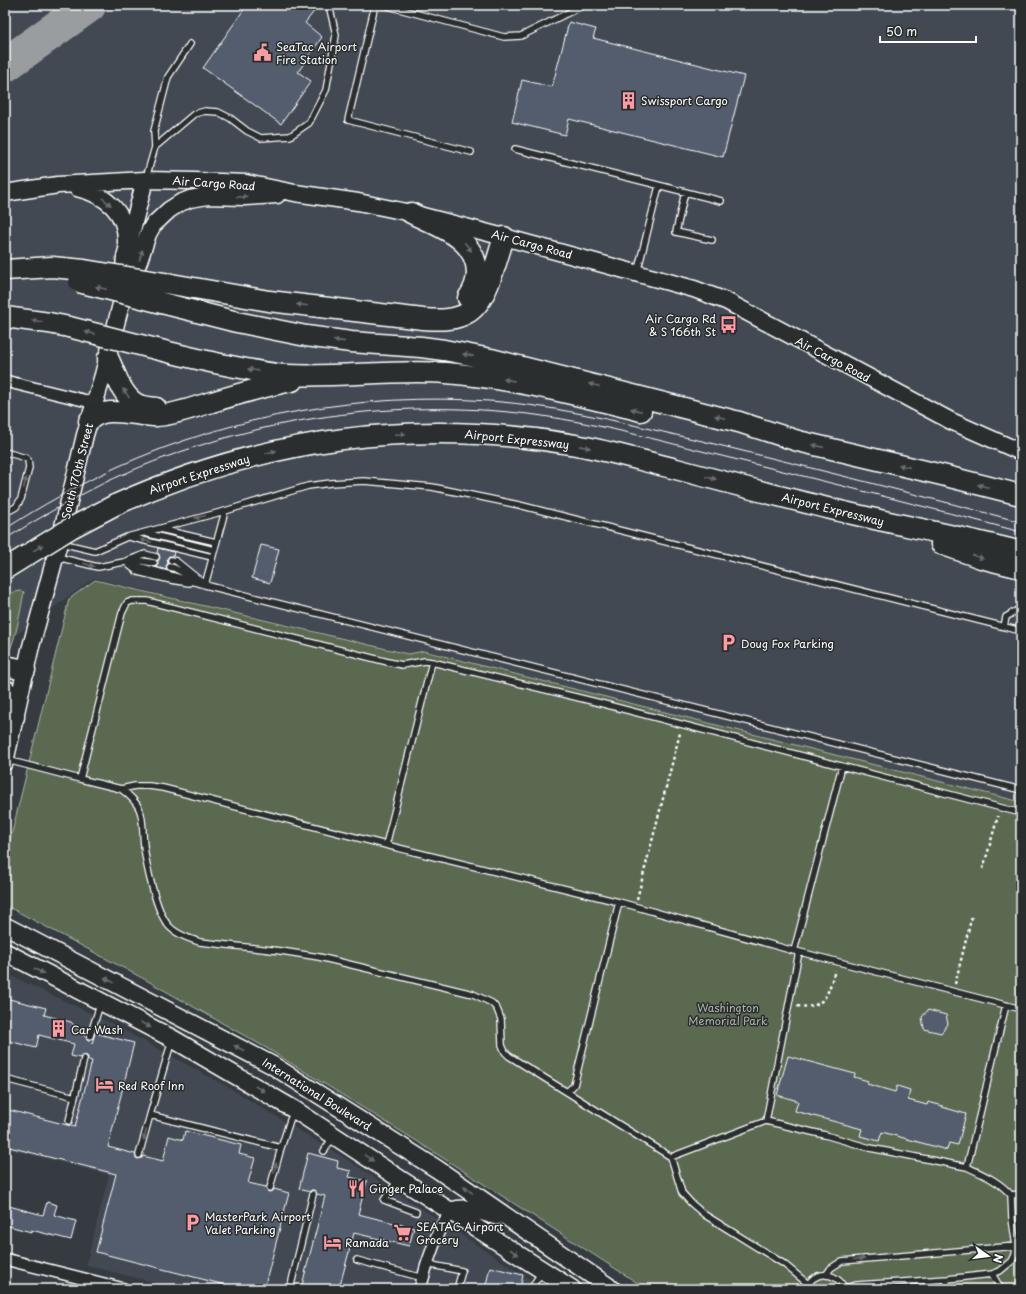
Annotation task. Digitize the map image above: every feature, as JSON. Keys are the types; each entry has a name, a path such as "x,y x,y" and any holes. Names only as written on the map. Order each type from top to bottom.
{"highway":[{"path":"382,314 436,312 453,309 465,301 476,283 477,267 475,259 472,252 463,242 457,236 411,213"},
{"path":"5,272 38,276 82,276 171,284 269,301 442,320 456,318 468,313 479,302 483,296 504,237"},
{"path":"82,276 166,304 237,322 306,336 351,342 421,347 491,359 739,422 798,441 1021,495"},
{"path":"5,317 69,327 217,364 286,375 390,372 443,373 489,377 547,388 737,435 798,441"},
{"path":"108,358 121,386 130,398 135,403 149,407 166,407 235,388 361,373"},
{"path":"92,412 96,414 102,412 114,412 146,416 167,415 243,392 283,383"},
{"name":"Airport Expressway","path":"5,569 71,528 115,505 164,484 209,468 299,446 366,436 413,433 460,433 521,437 597,449 861,517 985,542 1021,552"},
{"path":"861,517 981,558 1021,568"},
{"path":"5,666 25,670"},
{"path":"5,690 12,699 14,717"}],"main road":[{"name":"International Boulevard","path":"5,926 272,1065 437,1169 612,1289"},
{"path":"5,952 173,1039 295,1110 572,1289"},
{"path":"451,1212 458,1209 471,1208 512,1220"}],"street":[{"name":"Air Cargo Road","path":"5,193 58,185 145,180 194,181 246,184 358,202 411,213 637,273 694,289 726,301 951,422 1021,452"},
{"name":"South 170th Street","path":"5,761 25,670 92,412 108,358 121,304 125,257 145,180"},
{"path":"58,185 79,188 98,194 109,202 120,215 124,225 126,236 125,257"},
{"path":"121,304 139,261 148,234 153,225 169,210 190,199 208,196 245,198 295,193"},
{"path":"5,381 92,412"},
{"path":"421,1284 439,1230 451,1212"},
{"path":"5,1259 124,1289"}],"lane":[{"path":"155,147 194,114 205,111 218,112 230,118 247,132 261,138 290,136 308,123 326,90 336,35 329,5"},
{"path":"376,5 348,120 471,152"},
{"path":"384,5 504,37 520,36 584,5"},
{"path":"145,180 155,147 154,131 168,77 190,44"},
{"path":"515,149 659,186 721,200"},
{"path":"637,273 659,186"},
{"path":"685,192 676,232 712,240"},
{"path":"5,452 26,458 28,460 29,468 20,502 16,507 5,513"},
{"path":"57,549 95,551 127,537 143,532 225,511 308,486 364,481 432,487 519,504 1021,631"},
{"path":"205,585 225,511"},
{"path":"158,528 216,542"},
{"path":"143,532 214,550"},
{"path":"127,537 212,557"},
{"path":"57,549 98,567 124,562 142,561 154,563"},
{"path":"124,562 145,554 156,557"},
{"path":"171,560 176,561 205,585"},
{"path":"124,562 205,585 1021,790"},
{"path":"170,567 205,585"},
{"path":"80,779 122,613 127,603 132,601 146,601 388,662 402,664 419,661 432,662 1021,813"},
{"path":"1004,627 1006,617 1021,608"},
{"path":"386,845 432,662"},
{"path":"5,761 121,789 132,797 142,816 146,862 160,913 168,926 189,939 200,942 312,956 479,996 492,1003 498,1009 501,1020 502,1045 505,1052 517,1062 671,1157 682,1193 692,1204 705,1215 784,1264 807,1286 815,1277 826,1275 836,1277 842,1282 845,1289 857,1285 947,1279 992,1274 1000,1271 1012,1261 1015,1255 1016,1246 1013,1228 1011,1195 990,1177 967,1167 870,1148 825,1135 766,1121 671,1157"},
{"path":"766,1121 789,1005 797,951 842,766"},
{"path":"121,789 135,786 163,788 386,845 619,902 838,962 1021,1009"},
{"path":"567,1092 574,1086 619,902"},
{"path":"90,1036 101,1002"},
{"path":"967,1167 1006,1006"},
{"path":"139,1155 173,1039"},
{"path":"69,1121 84,1059"},
{"path":"5,1080 75,1097"},
{"path":"270,1188 281,1148 290,1120 295,1110"},
{"path":"150,1115 281,1148"},
{"path":"324,1151 334,1135"},
{"path":"400,1179 384,1200 416,1212"},
{"path":"290,1289 313,1194"},
{"path":"1011,1195 1021,1194"},
{"path":"826,1275 831,1268 842,1261 1016,1246"},
{"path":"357,1260 421,1284"},
{"path":"427,1264 462,1271 457,1289"},
{"path":"532,1289 543,1271"},
{"path":"992,1274 999,1288"},
{"path":"947,1279 947,1289"}],"path":[{"path":"635,907 682,725"},
{"path":"983,869 1000,808"},
{"path":"953,992 972,916"},
{"path":"789,1005 808,1008 821,1003 828,993 838,962"}],"shaded area":[{"path":"5,5 1021,5 1021,802 425,650 408,653 94,578 5,643"},
{"path":"5,973 109,1022 231,1089 346,1159 544,1289 180,1289 86,1265 109,1175 5,1148"}],"green space":[{"name":"Washington Memorial Park","path":"95,580 408,654 424,651 1021,802 1021,1289 647,1289 415,1140 268,1049 146,980 5,905 5,861 69,599"},
{"path":"14,592 24,592 17,627 12,645 5,657 5,598"}],"building":[{"name":"SeaTac Airport Fire Station","path":"247,5 319,5 305,23 322,37 298,72 311,81 281,124 203,68"},
{"name":"Swissport Cargo","path":"569,22 596,29 593,38 744,76 723,157 569,119 565,135 512,122 522,80 552,87"},
{"path":"261,545 279,549 270,583 252,578"},
{"path":"158,548 174,552 173,556 169,556 167,559 167,570 156,567 160,558 159,554 157,553"},
{"path":"5,998 46,1008 44,1015 71,1022 92,1044 95,1033 134,1043 108,1147 135,1154 136,1158 138,1159 142,1158 143,1156 163,1161 169,1136 183,1140 185,1131 241,1145 239,1154 255,1158 248,1183 266,1187 267,1191 269,1192 273,1191 274,1189 289,1193 264,1289 241,1289 96,1252 116,1174 5,1146 5,1109 75,1127 92,1061 88,1060 88,1057 85,1055 82,1055 80,1058 71,1056 74,1044 39,1035 36,1048 5,1040"},
{"path":"928,1010 946,1015 948,1024 941,1033 924,1029 922,1017"},
{"path":"788,1056 855,1074 854,1077 868,1081 867,1084 895,1092 897,1086 910,1090 908,1100 927,1105 928,1102 966,1114 958,1145 949,1143 947,1150 882,1132 879,1141 860,1136 862,1129 795,1111 798,1101 777,1095"},
{"name":"Ramada","path":"308,1153 338,1161 337,1168 351,1171 349,1177 367,1181 358,1214 414,1228 409,1246 354,1233 339,1289 301,1289 325,1196 317,1194 314,1190 311,1190 310,1192 299,1189"},
{"path":"47,1202 57,1205 54,1215 76,1221 71,1240 5,1225 5,1205 43,1215"},
{"path":"490,1267 523,1275 520,1289 485,1289"}],"taxiway":[{"path":"5,65 89,5"}],"tram line":[{"path":"5,529 60,496 102,474 161,449 206,433 299,411 346,404 394,400 441,399 516,403 596,417 702,441 1021,522"},
{"path":"5,539 102,484 153,462 206,444 260,429 314,418 369,412 425,409 480,410 536,415 587,424 809,477 1021,532"}],"place":[{"name":"SeaTac Airport Fire Station","path":"263,52"},
{"name":"Swissport Cargo","path":"628,100"},
{"name":"Air Cargo Rd & S 166th St","path":"729,324"},
{"name":"Doug Fox Parking","path":"728,643"},
{"name":"Car Wash","path":"58,1029"},
{"name":"Red Roof Inn","path":"105,1085"},
{"name":"Ginger Palace","path":"356,1188"},
{"name":"MasterPark Airport Valet Parking","path":"192,1222"},
{"name":"SEATAC Airport Grocery","path":"403,1232"},
{"name":"Ramada","path":"332,1242"}]}
